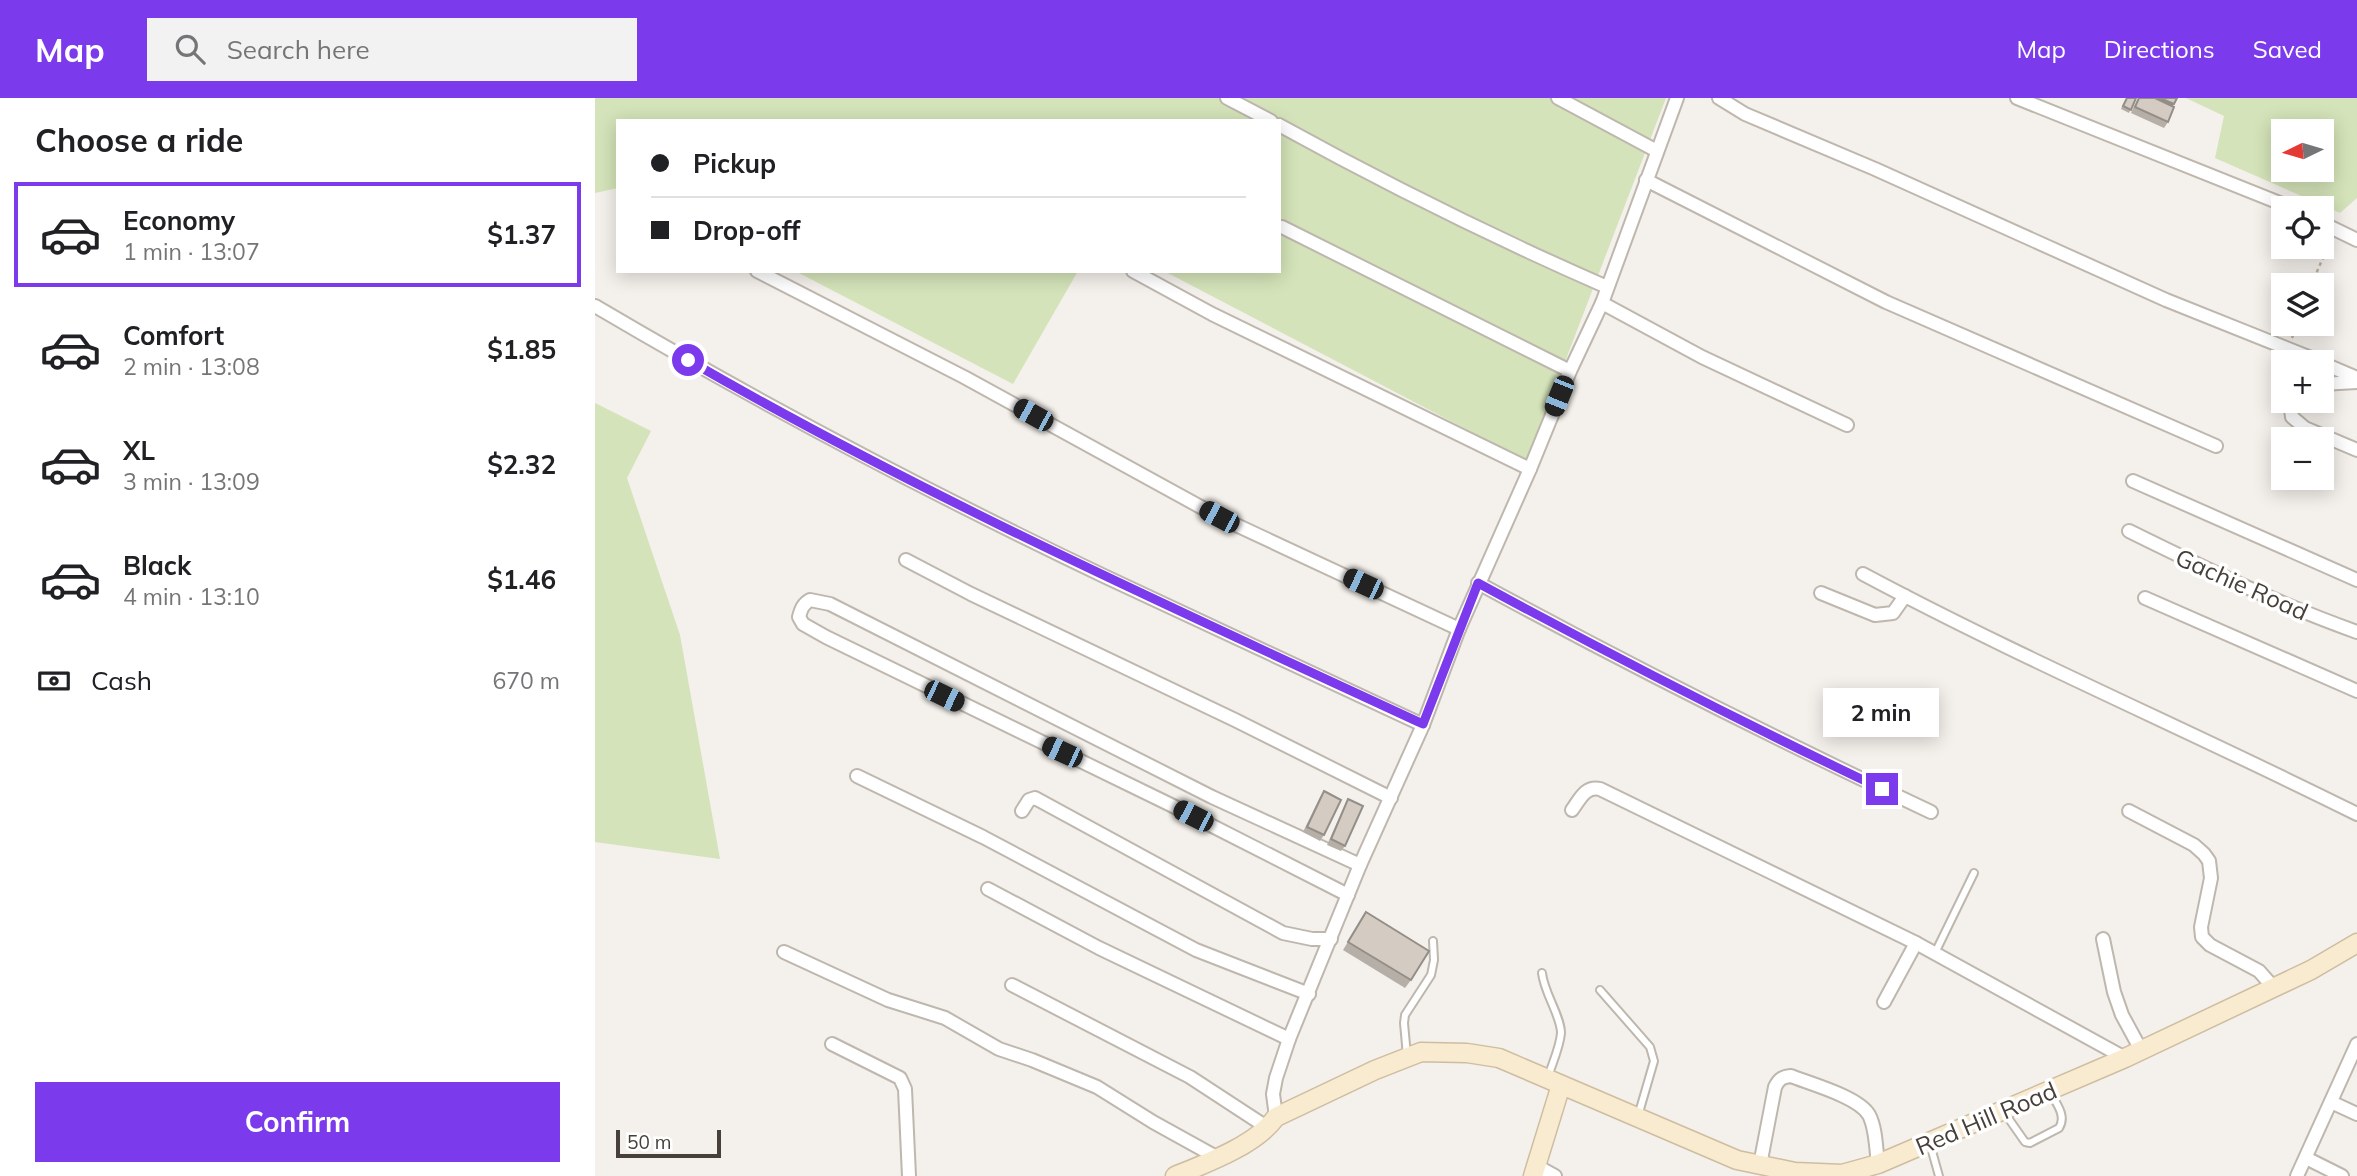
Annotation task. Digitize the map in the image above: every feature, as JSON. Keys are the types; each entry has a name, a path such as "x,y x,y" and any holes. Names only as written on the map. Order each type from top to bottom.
{"street":[{"path":"1227,98 1267,119"},
{"path":"1558,98 1657,151"},
{"path":"1012,985 1272,1122 1276,1078 1289,1039 1360,865 1423,724 1478,583 1530,469 1570,370 1602,303 1677,98"},
{"path":"1719,98 1745,114 1875,169 2166,300 2290,350"},
{"path":"2018,98 2271,200"},
{"path":"1281,126 1376,179 1607,287"},
{"path":"1646,180 1886,302 2216,446"},
{"path":"1282,227 1570,370"},
{"path":"2335,229 2357,240"},
{"path":"761,273 964,377 1219,517 1459,629"},
{"path":"1137,273 1212,314 1530,469"},
{"path":"1602,303 1702,357 1847,425"},
{"path":"595,306 731,385 873,460 1105,577 1423,724"},
{"path":"2334,369 2357,380"},
{"path":"2334,383 2357,380"},
{"path":"2292,413 2292,417 2305,428 2357,450"},
{"path":"2133,481 2357,580"},
{"name":"Gachie Road","path":"2129,531 2229,581 2357,632"},
{"path":"906,559 971,594 1391,798"},
{"path":"1863,573 2012,651 2357,814"},
{"path":"1478,583 1593,646 1757,730 1931,812"},
{"path":"1821,593 1875,615 1893,612 1905,596"},
{"path":"2145,598 2357,691"},
{"path":"1348,895 1171,805 826,637 803,624 799,617 800,610 805,602 810,600 830,604 1212,797 1360,865"},
{"path":"857,776 983,837 1196,950 1309,994"},
{"path":"1572,810 1586,791 1600,789 1916,943 2133,1054"},
{"path":"1023,811 1029,800 1035,798 1283,933 1312,939 1331,939"},
{"path":"2129,811 2194,845 2204,854 2209,861 2211,878 2201,927 2202,937 2210,945 2259,971 2274,988"},
{"path":"988,889 1099,948 1289,1039"},
{"path":"2103,939 2114,992 2133,1054"},
{"path":"1884,1002 1916,943"},
{"name":"Red Hill Road","path":"1175,1176 1218,1158 1272,1122 1421,1052 1467,1053 1499,1058 1737,1160 1817,1175 1842,1174 1878,1164 2133,1054 2311,970 2357,943"},
{"path":"785,952 888,1000 945,1018 999,1048 1097,1087 1218,1158"},
{"path":"832,1044 900,1078 905,1089 909,1176"},
{"path":"2297,1176 2356,1048"},
{"path":"1761,1165 1775,1087 1784,1077 1791,1076 1846,1098 1867,1111 1871,1118 1878,1164"},
{"path":"1554,1082 1534,1170 1555,1176"},
{"path":"2331,1101 2357,1114"},
{"path":"2306,1158 2342,1176"}],"lane":[{"path":"1935,953 1974,873"},
{"path":"1407,1058 1405,1015 1431,975 1434,960 1433,941"},
{"path":"1542,974 1544,988 1561,1032 1554,1082"},
{"path":"1600,990 1650,1047 1653,1054 1654,1061 1638,1118"},
{"path":"2003,1110 2025,1142 2030,1143 2062,1124 2063,1118 2049,1090"},
{"path":"1929,1142 1939,1176"}],"path":[{"path":"2316,273 2335,229"}],"green space":[{"path":"595,98 1666,98 1527,461 1168,273 1281,273 1281,119 616,119 616,188 595,193"},
{"path":"2186,98 2357,98 2357,198 2340,213 2334,210 2334,196 2301,196 2215,158 2224,116"},
{"path":"799,273 1077,273 1013,384"},
{"path":"595,403 651,431 627,478 680,635 720,859 595,842"}],"building":[{"path":"2127,98 2136,98 2131,110 2123,106"},
{"path":"2139,98 2155,98 2174,107 2168,122 2135,107"},
{"path":"2160,98 2177,98 2174,104"},
{"path":"1324,791 1341,800 1324,835 1307,827"},
{"path":"1348,799 1363,806 1345,846 1331,839"},
{"path":"1366,912 1429,951 1411,980 1348,942"}],"route":[{"path":"688,360 861,454 1105,577 1423,724 1478,583 1733,718 1882,789"}]}
